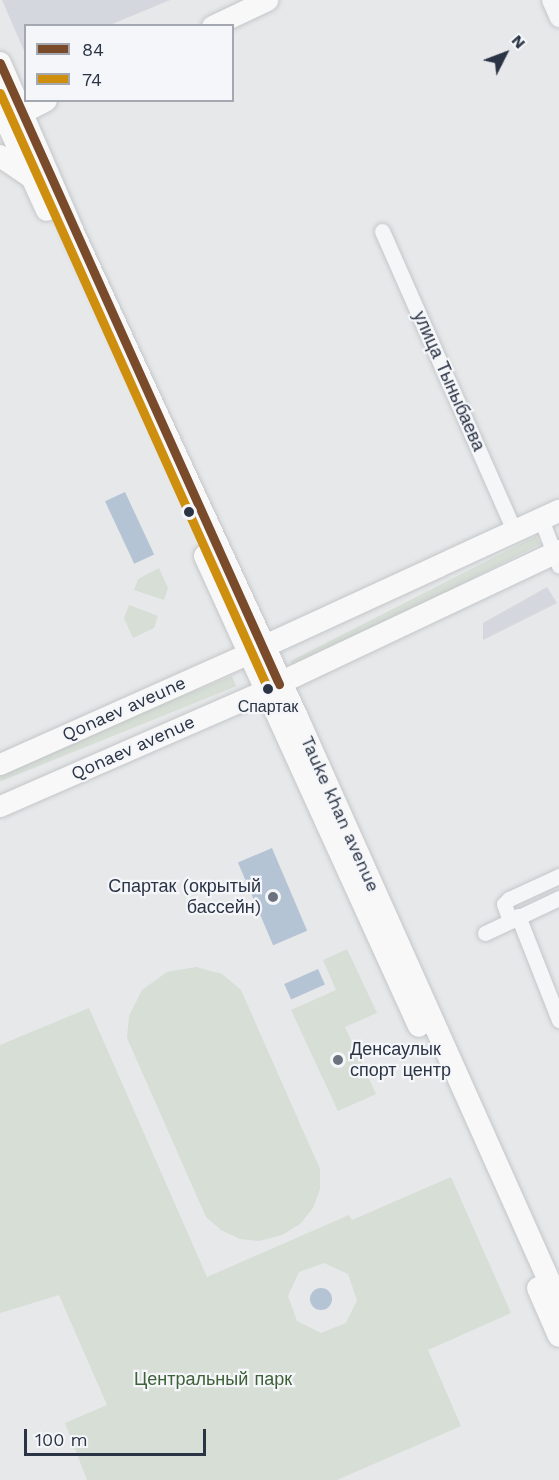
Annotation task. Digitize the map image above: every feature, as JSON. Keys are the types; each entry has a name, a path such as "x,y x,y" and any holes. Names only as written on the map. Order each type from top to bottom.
{"main road":[{"path":"216,24 267,0"},
{"name":"Tauke khan avenue","path":"0,63 7,116 32,177 256,650"},
{"path":"7,116 41,102"},
{"name":"Tauke khan avenue","path":"7,116 559,1303"},
{"path":"0,156 32,177"},
{"path":"256,650 550,515"},
{"path":"272,687 486,586 558,556"},
{"name":"Qonaev aveune","path":"0,764 256,650"},
{"path":"297,717 293,702 297,690 316,668"},
{"name":"Tauke khan avenue","path":"272,687 297,717 547,1277 559,1336"},
{"name":"Qonaev avenue","path":"0,806 272,687"}],"street":[{"path":"551,0 559,18"},
{"name":"улица Тыныбаева","path":"382,231 515,532"},
{"path":"550,515 558,556"},
{"path":"559,876 509,899 504,904 514,918 559,1020"},
{"path":"485,933 559,898"}],"shaded area":[{"path":"2,0 170,0 112,24 24,24 24,51"},
{"path":"547,587 557,603 483,640 483,623"}],"green space":[{"path":"536,536 540,544 294,669 290,661"},
{"path":"159,568 168,588 164,600 134,590 138,579"},
{"path":"129,605 158,616 154,628 133,638 124,618"},
{"path":"232,676 236,686 1,781 0,770"},
{"name":"Денсаулык спорт центр","path":"347,949 377,1013 345,1027 376,1094 338,1111 291,1010 336,990 323,960"},
{"path":"196,967 222,974 241,990 320,1169 320,1189 313,1208 300,1224 282,1235 259,1241 240,1239 221,1230 206,1217 127,1038 129,1016 142,990 167,972"},
{"name":"Центральный парк","path":"89,1008 207,1277 349,1215 352,1220 451,1177 511,1313 428,1350 461,1426 337,1480 87,1480 65,1423 107,1405 59,1295 0,1313 0,1045","holes":["324,1263 348,1274 357,1300 346,1323 321,1333 297,1321 288,1296 299,1272"]}],"water":[{"path":"125,492 154,555 134,564 105,501"},
{"name":"Спартак (окрытый бассейн)","path":"272,848 307,931 273,945 238,862"},
{"path":"318,969 325,985 291,1000 284,984"},
{"path":"321,1288 329,1291 332,1299 329,1307 321,1310 313,1307 310,1299 313,1291"}],"transit line":[{"name":"84","path":"0,63 279,684"},
{"name":"74","path":"0,93 268,689"}],"place":[{"name":"Спартак","path":"268,689"},
{"name":"Спартак (окрытый бассейн)","path":"273,897"},
{"name":"Денсаулык спорт центр","path":"338,1060"}]}
